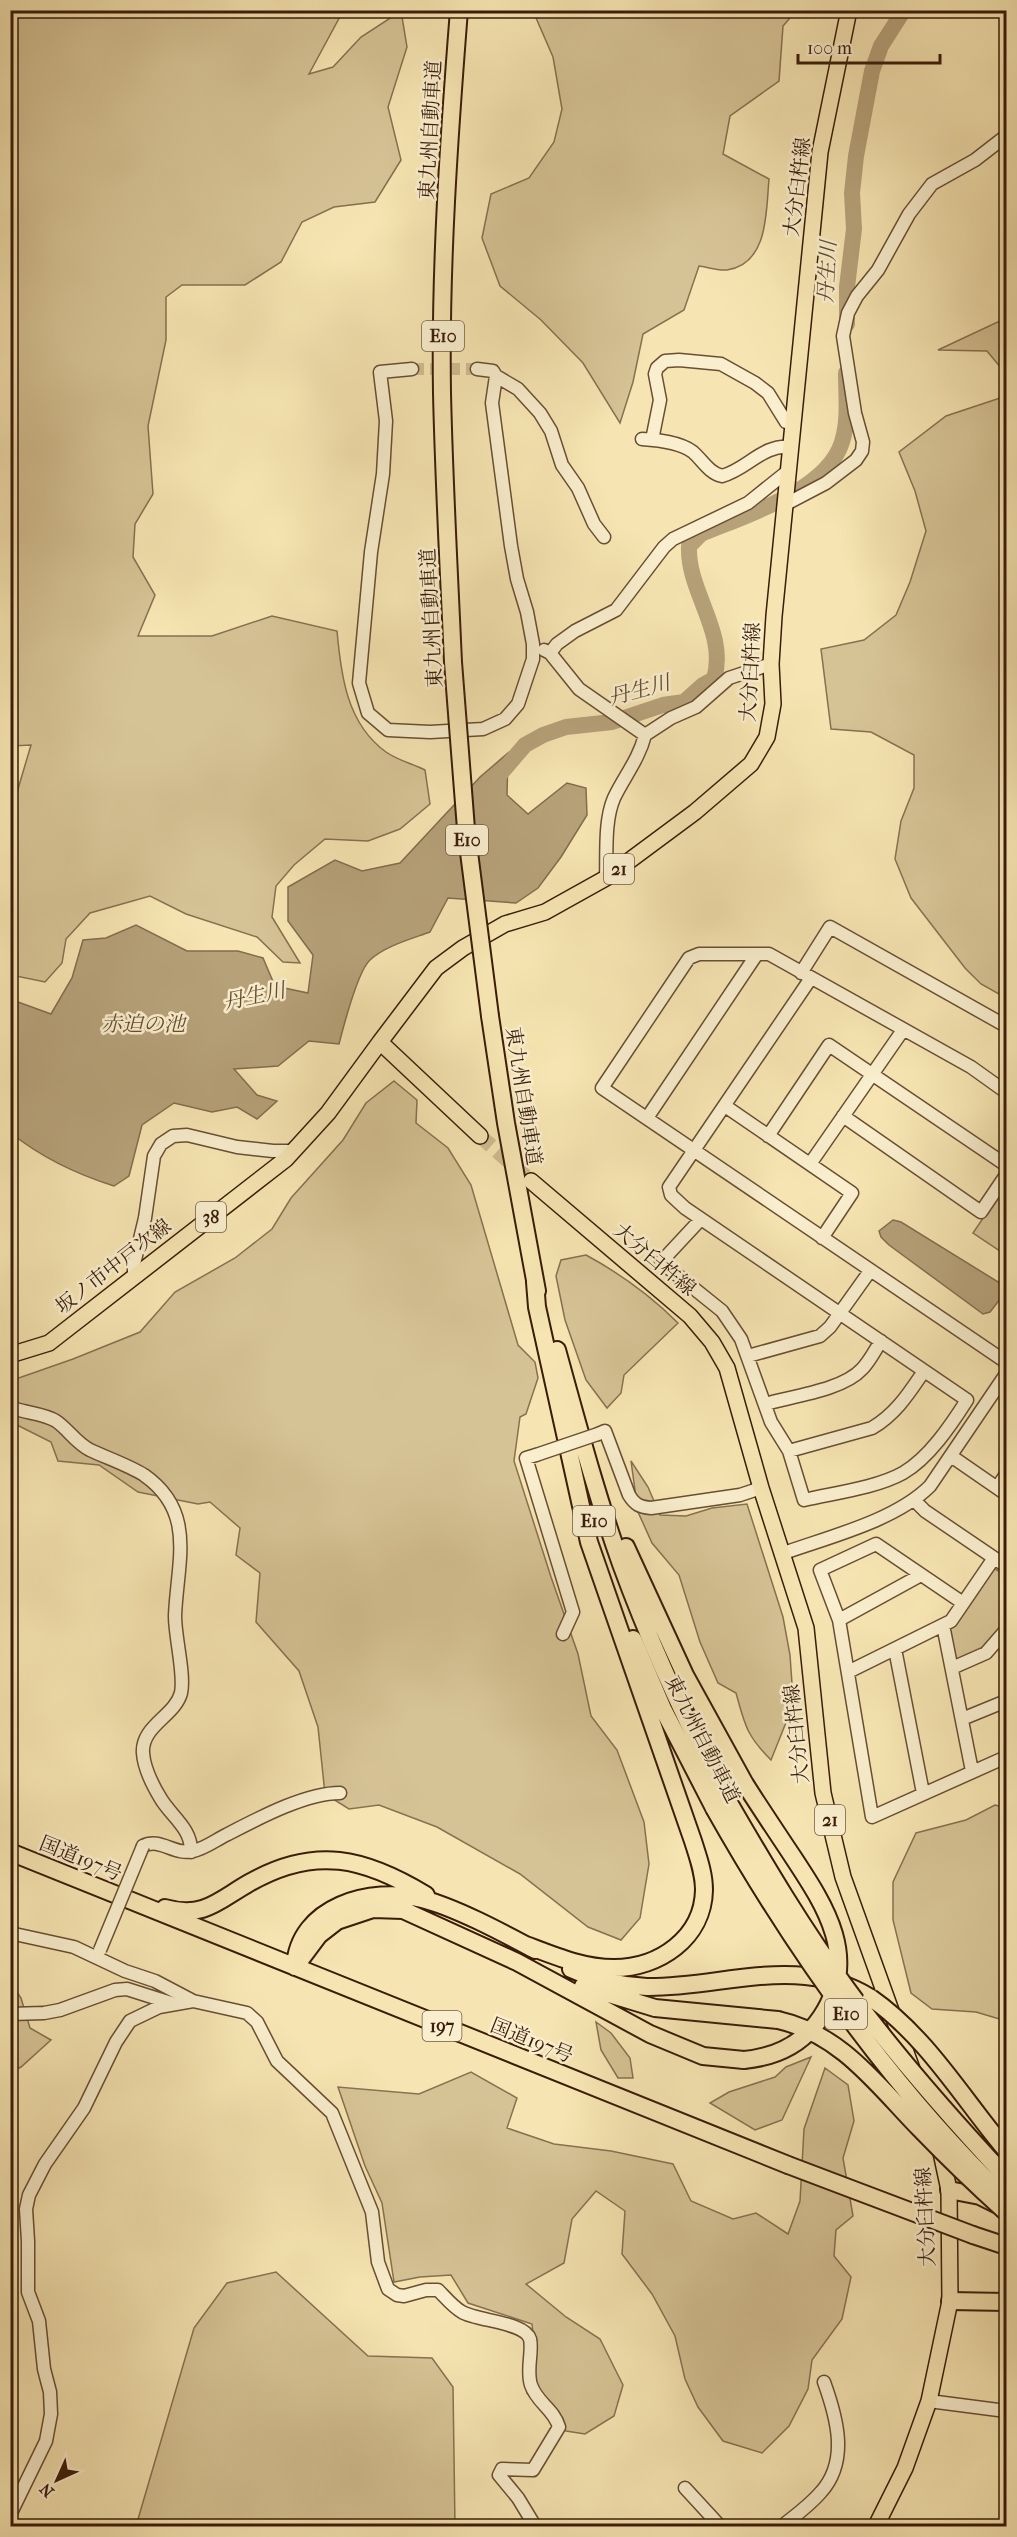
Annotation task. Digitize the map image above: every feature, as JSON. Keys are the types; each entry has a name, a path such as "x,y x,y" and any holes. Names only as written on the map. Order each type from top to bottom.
{"highway":[{"name":"東九州自動車道","path":"459,10 444,269 442,393 453,662 466,829 506,1123 535,1282 581,1472 614,1585 641,1660 663,1709 721,1804 847,1990 918,2079 1006,2176"},
{"name":"東九州自動車道","path":"525,1218 578,1423 604,1513 637,1608 721,1804 776,1914 837,2003 906,2090 1006,2199"},
{"path":"526,1945 584,1965 613,1968 641,1965 667,1954 688,1935 700,1914 704,1889 697,1851 589,1542 537,1307 535,1282"},
{"path":"517,1962 628,2024 664,2041 703,2056 744,2060 759,2059 783,2051 808,2032 820,2019 831,2000 838,1967 834,1929 821,1901 745,1784 705,1714 665,1636 631,1558 578,1423"},
{"name":"国道197号","path":"10,1850 96,1887 788,2165 1006,2246"},
{"path":"10,1856 39,1863"},
{"path":"96,1887 170,1909 201,1910 219,1903 247,1884 271,1872 298,1863 327,1860 371,1867 403,1881 443,1906"},
{"path":"296,1967 296,1951 303,1935 315,1920 332,1909 369,1898 396,1896 424,1899 443,1906 585,1975 615,1984 661,1986 783,1974 840,1984 871,1998 910,2032 1006,2150"},
{"path":"296,1967 327,1927 362,1911 383,1908 403,1910 517,1962 600,1992 655,2008 778,2020 818,2034 842,2049 960,2169 1006,2211"},
{"path":"327,1927 316,1943 315,1950 315,1957 322,1969 402,2003 460,2033"},
{"path":"949,2190 980,2196 1006,2211"},
{"path":"950,2301 1006,2302"}],"main road":[{"name":"大分臼杵線","path":"380,1042 436,968 463,948 505,924 545,912 606,878 695,812 751,764 767,737 773,704 771,664 820,152 849,10"},
{"path":"380,1042 480,1136"},
{"name":"坂ノ市中戸次線","path":"10,1355 48,1342 286,1159 328,1113 380,1042"},
{"name":"大分臼杵線","path":"531,1181 690,1316 712,1342 727,1368 761,1488 806,1628 823,1792 843,1877 942,2154 949,2190 950,2301 929,2401 905,2468 876,2526"}],"street":[{"path":"786,501 826,483 856,460 862,451 863,442 855,413 843,336 848,313 857,296 878,270 909,214 932,184 975,160 1006,136"},
{"path":"791,447 781,446 767,450 722,476 715,474 692,451 678,445 647,440 660,400 655,374 657,368 664,361 722,364 762,388 774,400 786,422 793,424"},
{"path":"412,369 380,372 386,421 383,474 371,552 359,683 368,713 388,730 430,732 483,729 505,719 518,704 533,659 533,644 509,535 492,403 496,376"},
{"path":"477,369 493,371 496,376 518,389 540,413 551,431 562,465 578,488 594,524 604,537"},
{"path":"550,653 557,644 575,631 616,610 664,548 674,539 748,503 788,474"},
{"path":"533,644 550,653 579,689 643,734"},
{"path":"643,734 696,707 729,678 771,664"},
{"path":"606,878 610,813 613,800 642,748 643,734"},
{"path":"701,1219 661,1262 722,1311 741,1339 771,1422 789,1451 804,1500 879,1482 904,1473 920,1460 967,1400 701,1219 671,1195 669,1187 724,1106 806,976 830,927 1006,1026"},
{"path":"1006,1092 971,1067 769,954 699,954 689,958 602,1088 1006,1362"},
{"path":"647,1118 757,954"},
{"path":"810,1164 903,1029"},
{"path":"768,1136 829,1045 1006,1165"},
{"path":"724,1106 852,1193 822,1238"},
{"path":"843,1116 981,1212 1006,1174"},
{"path":"134,1277 134,1264 145,1218 154,1156 161,1144 173,1136 187,1135 237,1147 273,1151 294,1150"},
{"path":"748,1356 820,1336 840,1314 870,1271"},
{"path":"765,1404 826,1388 851,1378 862,1369 881,1341"},
{"path":"789,1451 872,1428 884,1421 901,1403 924,1371"},
{"path":"782,1554 886,1516 915,1501 930,1486 1006,1374"},
{"path":"16,1409 55,1421 72,1438 87,1448 142,1474 161,1489 174,1507 180,1532 181,1565 176,1615 182,1690 172,1708 144,1739 143,1753 152,1783 161,1800 192,1840 191,1852"},
{"path":"562,1634 573,1612 526,1458 605,1431 629,1495 634,1503 641,1507 651,1508 740,1495 761,1488"},
{"path":"951,1456 1002,1491 1006,1474"},
{"path":"915,1501 925,1511 1006,1566"},
{"path":"963,1603 876,1544 820,1570 839,1620 873,1816 1006,1757"},
{"path":"848,1672 951,1621 994,1558"},
{"path":"839,1620 921,1575"},
{"path":"943,1625 972,1771"},
{"path":"952,1668 986,1653 1006,1631"},
{"path":"896,1648 923,1793"},
{"path":"962,1719 1006,1701"},
{"path":"98,1954 143,1846 157,1843 179,1851 191,1852 254,1820 311,1797 340,1793"},
{"path":"10,1933 98,1954 193,2001 247,2013 256,2022 278,2061 332,2113 372,2212 378,2262 388,2289 397,2295 404,2296 426,2290 438,2290 461,2312 480,2319 512,2325 525,2331 530,2339 528,2369 531,2384 537,2397 556,2416 559,2427 533,2470 502,2469 499,2475 518,2498 535,2526"},
{"path":"10,2014 60,2010 115,1990 127,1989 171,2003"},
{"path":"11,2512 46,2441 51,2414 39,2321 28,2292 26,2209 29,2195 45,2164 84,2108 122,2032 130,2021 171,2003 193,2001"},
{"path":"782,2526 821,2492 837,2464 839,2453 835,2423 824,2382"},
{"path":"929,2401 1006,2411"},
{"path":"684,2488 720,2526"}],"shaded area":[{"path":"11,10 343,11 309,74 333,67 361,37 401,11 407,47 388,107 401,160 375,202 334,207 302,222 281,262 245,285 182,285 166,297 166,340 148,426 153,494 135,524 133,557 155,595 138,636 212,636 272,616 337,631 348,698 362,728 386,752 425,770 430,804 400,829 368,841 325,839 294,865 276,886 272,917 300,963 283,962 257,937 186,914 150,896 90,913 66,939 62,963 45,982 11,975 11,838 18,789 31,745 11,746"},
{"path":"533,11 796,11 783,26 779,81 730,116 723,154 769,179 763,234 758,247 751,258 741,266 724,270 699,266 684,310 643,334 633,382 620,423 583,363 541,320 500,286 482,238 491,194 529,178 554,142 562,109 553,57"},
{"path":"1006,309 1006,374 987,351 938,350 1000,321"},
{"path":"1006,396 1006,998 981,984 965,968 911,898 895,859 901,821 914,788 914,755 871,732 831,729 821,649 864,640 896,615 910,582 926,531 915,491 899,452 946,416"},
{"path":"394,1081 417,1100 416,1123 448,1148 471,1185 518,1345 535,1362 538,1378 526,1414 520,1417 514,1461 578,1654 591,1716 617,1750 644,1822 649,1864 640,1918 621,1940 588,1927 520,1874 437,1827 379,1805 349,1809 325,1794 318,1727 299,1671 256,1622 260,1573 236,1555 240,1528 210,1502 198,1504 138,1492 99,1465 58,1461 51,1442 11,1422 10,1381 140,1332 175,1292 235,1258 272,1229 291,1198 343,1140 366,1103"},
{"path":"1006,1184 1006,1255 973,1233"},
{"path":"586,1255 635,1286 678,1323 624,1375 621,1393 607,1408 586,1380 565,1320 556,1276 561,1260"},
{"path":"631,1461 648,1487 660,1515 686,1516 712,1508 747,1504 783,1617 790,1655 793,1698 771,1760 748,1730 736,1693 718,1683 700,1642 679,1575 652,1543 638,1512"},
{"path":"993,1568 1006,1575 1006,1608 1001,1628 987,1644 959,1661 954,1657 949,1631"},
{"path":"995,1805 1006,1808 1006,2021 976,2012 932,2009 911,1993 893,1920 893,1882 916,1833 966,1820"},
{"path":"10,1982 21,1998 30,2028 51,2040 21,2067 11,2072"},
{"path":"596,2022 611,2033 630,2058 633,2078 618,2078 601,2050"},
{"path":"811,2057 782,2120 755,2130 710,2103 729,2092 775,2077 786,2067"},
{"path":"825,2068 848,2085 854,2121 843,2158 853,2216 836,2230 834,2256 851,2277 842,2319 812,2360 808,2389 789,2426 762,2453 723,2441 698,2407 685,2379 675,2336 652,2294 622,2254 625,2211 596,2191 572,2219 564,2263 526,2284 566,2317 600,2339 623,2385 614,2416 585,2434 566,2431 527,2393 536,2362 532,2324 468,2303 451,2275 394,2282 382,2203 365,2166 338,2087 419,2094 471,2072 517,2098 507,2128 554,2144 611,2151 673,2164 691,2201 733,2219 756,2213 788,2234 800,2201 804,2129"},
{"path":"276,2272 368,2356 432,2358 453,2387 455,2526 136,2526 194,2328 227,2283"}],"water":[{"name":"赤迫の池","path":"508,753 507,795 528,814 567,783 586,788 587,815 561,857 538,888 516,903 448,898 430,932 391,947 370,960 360,976 339,1044 309,1041 278,1066 234,1069 257,1095 277,1101 257,1119 237,1107 212,1112 174,1103 142,1125 129,1176 114,1186 60,1164 11,1133 10,999 51,1014 72,978 83,940 106,938 136,925 187,951 238,951 263,958 275,986 308,993 313,955 288,921 288,887 335,860 362,871 400,863 480,777"},
{"path":"893,1220 901,1222 1003,1285 1004,1294 990,1312 983,1314 889,1245 881,1237 879,1231"}],"waterway":[{"name":"丹生川","path":"847,324 847,287 854,229 852,193 856,156 872,71 881,46 904,10"},
{"name":"丹生川","path":"495,780 525,745 543,735 566,727 612,722 663,705 684,702 703,685 714,679 717,662 716,645 694,580 689,546 701,534 782,500 820,475 833,459 842,442 847,408 846,373"}],"tunnel":[{"path":"412,369 477,369"},
{"path":"480,1136 531,1181"}]}
